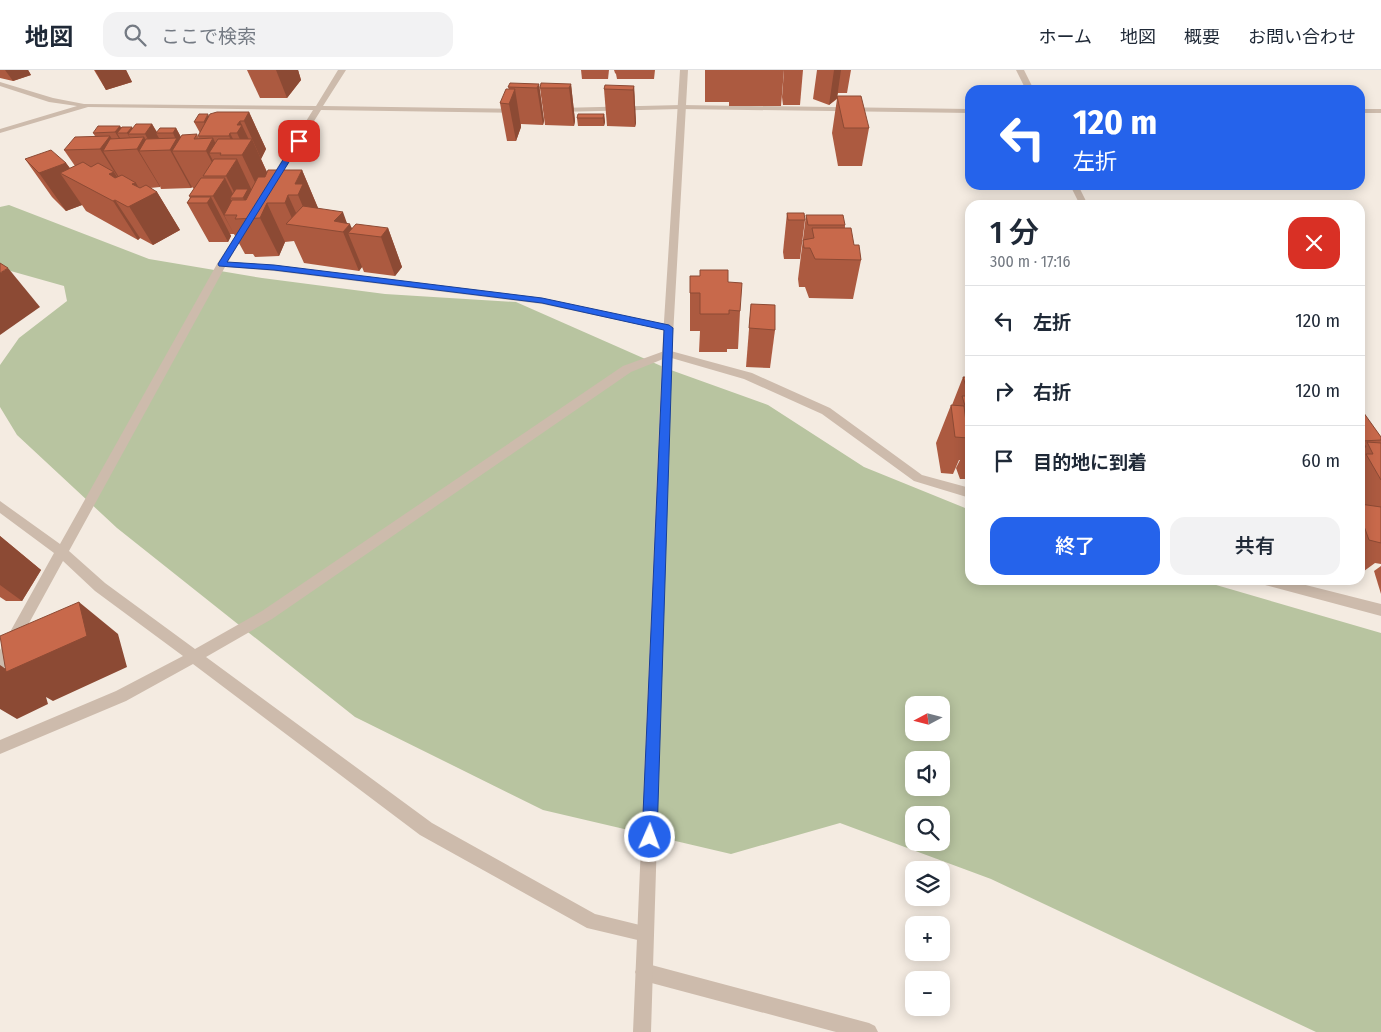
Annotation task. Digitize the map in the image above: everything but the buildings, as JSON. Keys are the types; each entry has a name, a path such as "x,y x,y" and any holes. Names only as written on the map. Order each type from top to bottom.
{"street":[{"path":"268,190 342,70"},
{"path":"642,1032 667,353 684,70"},
{"path":"1020,70 1028,85"},
{"path":"0,84 52,100 88,105 524,111"},
{"path":"0,131 88,105"},
{"path":"553,110 681,108 965,111"},
{"path":"1365,111 1381,111"},
{"path":"0,663 222,264 252,215"},
{"path":"222,264 274,268 542,301 669,328"},
{"path":"0,747 121,696 194,657 266,615 626,369 667,353 748,376 826,411 918,478 965,492"},
{"path":"0,506 62,552 100,587 426,829 460,850 593,922 646,934"},
{"path":"1284,585 1381,610"},
{"path":"644,972 869,1032"}],"green space":[{"path":"9,205 149,259 262,278 385,294 516,302 668,369 768,405 864,467 965,508 965,585 1216,585 1381,633 1381,1032 1316,1032 991,879 950,864 950,861 942,861 916,851 950,851 950,806 905,806 905,847 840,823 731,854 543,810 355,717 117,528 17,435 0,407 0,365 19,338 67,301 64,286 0,268 0,207"}],"route":[{"path":"299,141 222,264 274,268 542,301 669,328 650,837"}]}
